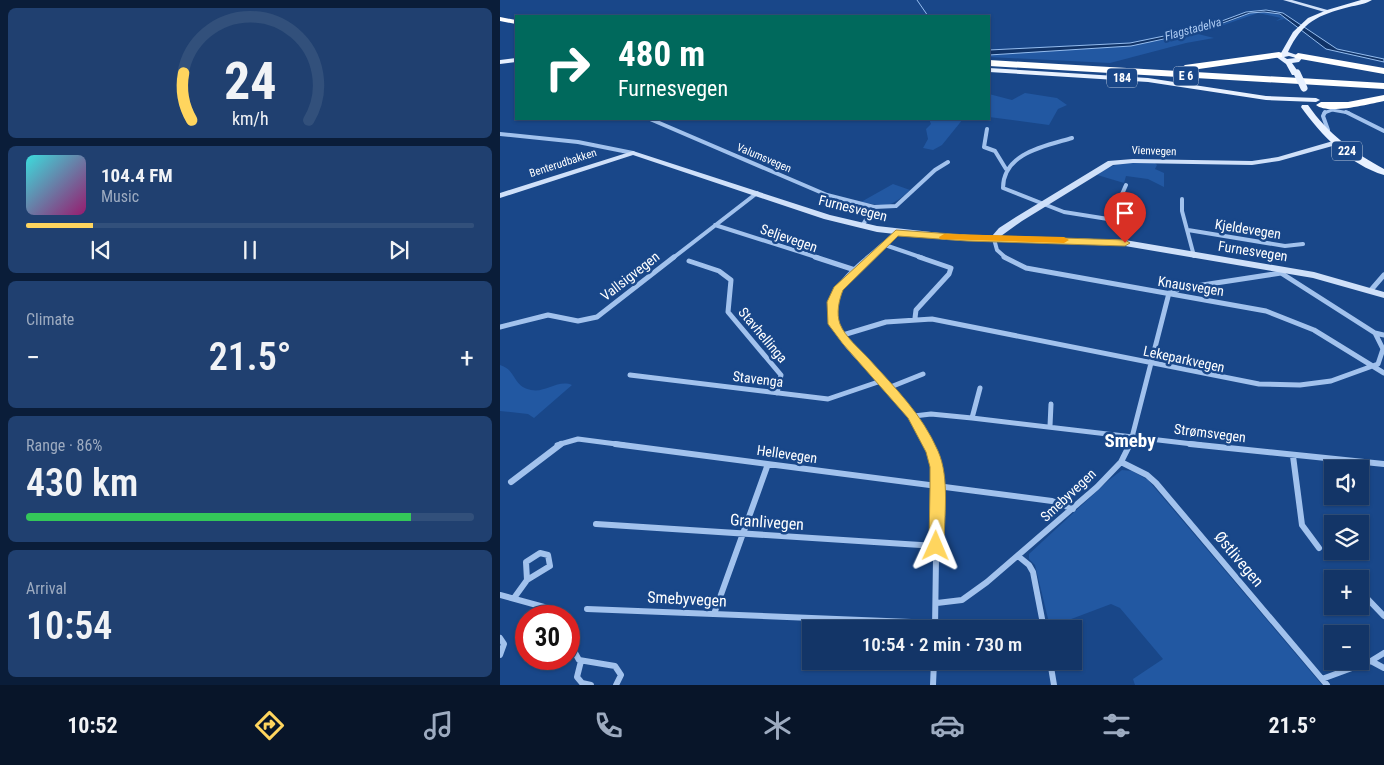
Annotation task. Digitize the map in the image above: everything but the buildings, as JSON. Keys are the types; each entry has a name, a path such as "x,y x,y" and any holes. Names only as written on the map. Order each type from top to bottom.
{"highway":[{"path":"500,20 515,23"},
{"name":"E 6","path":"1144,70 1210,66 1265,57 1282,57"},
{"path":"1296,57 1384,72"},
{"name":"E 6","path":"990,61 1384,84"},
{"name":"E 6","path":"990,61 1384,84"},
{"path":"1318,104 1348,105 1384,98"}],"main road":[{"path":"1286,0 1327,12"},
{"path":"1282,57 1300,28 1327,12 1369,0"},
{"path":"1288,47 1296,57"},
{"path":"1282,57 1296,57"},
{"name":"224","path":"1282,57 1296,73"},
{"name":"224","path":"1296,57 1296,73 1302,88 1302,102 1316,123 1334,142 1384,172"},
{"path":"500,62 515,60"},
{"name":"184","path":"990,70 1158,81 1276,100 1302,102"},
{"name":"224","path":"1302,88 1318,104"},
{"path":"1302,102 1318,104 1316,123"},
{"name":"Vienvegen","path":"994,239 1002,230 1042,204 1101,168 1115,162 1252,163 1279,159 1334,142"},
{"name":"Furnesvegen","path":"634,153 827,217 896,233 994,239 1113,242 1330,279 1384,295"},
{"name":"Benterudbakken","path":"500,196 634,153"}],"street":[{"path":"1328,130 1323,116 1325,111 1331,109 1346,112 1384,131"},
{"name":"Valumsvegen","path":"652,120 827,195 874,206 890,208 896,206 935,170 948,162"},
{"path":"987,129 982,149 995,151 1006,169"},
{"name":"Furnesvegen","path":"500,134 578,142 634,153"},
{"path":"1072,138 1028,154 1006,169 1002,182 1004,189 1074,215 1108,219 1112,217 1126,185"},
{"name":"Vallsigvegen","path":"500,327 548,315 578,321 597,317 757,193"},
{"path":"1182,199 1182,211 1194,256"},
{"path":"862,226 874,206"},
{"name":"Seljevegen","path":"715,225 855,270"},
{"name":"Kjeldevegen","path":"1188,230 1285,246 1303,244"},
{"path":"896,233 855,270 838,289 833,302 834,324 881,381 914,416 932,452 936,467 937,487 936,620"},
{"name":"Knausvegen","path":"994,239 996,249 1005,258 1026,268 1273,313 1314,330 1384,373"},
{"path":"884,245 944,264 951,268 949,274 916,310 915,318"},
{"name":"Stavhellinga","path":"688,261 719,271 732,280 732,289 726,305 728,312 781,375 781,383 777,393"},
{"path":"1169,293 1183,288 1281,271 1375,333 1384,335"},
{"path":"1371,290 1384,275"},
{"name":"Smebyvegen","path":"937,603 968,598 1073,509 1121,462 1132,436 1169,293"},
{"name":"Lekeparkvegen","path":"843,335 876,324 915,318 941,320 1244,382 1283,385 1331,381 1372,366"},
{"path":"1372,366 1378,364 1382,354 1382,344 1375,333"},
{"path":"888,388 923,374"},
{"name":"Stavenga","path":"630,375 828,399 851,393 881,381"},
{"path":"972,418 980,388"},
{"path":"1050,426 1051,404"},
{"name":"Strømsvegen","path":"914,416 931,414 972,418 1293,456 1384,464"},
{"name":"Hellevegen","path":"511,482 557,445 578,439 1052,502 1073,509"},
{"path":"1293,456 1302,525 1319,548"},
{"name":"Østlivegen","path":"1121,462 1133,467 1156,483 1324,682"},
{"path":"714,614 768,464"},
{"name":"Granlivegen","path":"596,524 936,546"},
{"path":"1018,556 1029,565 1033,572 1042,620"},
{"path":"514,598 527,580"},
{"path":"500,595 540,605"},
{"path":"1369,600 1384,616"},
{"name":"Smebyvegen","path":"587,610 825,620"},
{"path":"500,638 504,644 500,655"},
{"path":"1324,682 1371,661 1384,653"},
{"path":"591,685 582,683 577,677 581,661 611,664 617,667 621,675 616,685"},
{"path":"1371,661 1384,668"},
{"path":"933,685 934,670"},
{"path":"1052,670 1054,685"}],"shaded area":[{"path":"1266,10 1283,13 1337,49 1384,59 1384,62 1326,49 1280,14 1264,12 1250,13 1201,31 1131,46 990,55 990,50 1130,43 1203,28 1246,12"},
{"path":"1262,12 1283,17 1292,23 1284,19 1276,21 1281,18 1258,13 1198,34 1214,38 1186,43 1110,63 990,57 990,55 993,54 1091,48 1156,41 1188,35 1250,13"},
{"path":"1025,93 1057,98 1067,105 1058,109 1049,125 990,117 990,94 1012,100"},
{"path":"929,120 962,120 942,145 933,150 923,148 928,139 926,129 931,124"},
{"path":"1120,163 1155,163 1157,165 1155,169 1164,173 1164,187 1148,179 1126,176 1124,183 1094,174"},
{"path":"893,184 910,190 898,200 888,205 861,202"},
{"path":"500,365 509,370 517,382 531,390 542,390 562,384 572,385 534,418 528,414 500,411"},
{"path":"1122,470 1132,471 1148,480 1322,685 1135,685 1133,679 1163,659 1120,608 1111,604 1069,620 1048,620 1035,565 1029,559 1029,554"}],"waterway":[{"path":"917,0 927,15"}],"slow traffic":[{"path":"944,237 1064,240"}],"district":[{"name":"Smeby","path":"1130,440"}],"route":[{"path":"936,546 937,487 936,467 932,452 914,416 881,381 834,324 832,314 833,302 838,289 855,270 896,233 967,238 1125,243"}],"water label":[{"name":"Flagstadelva","path":"1193,29"}]}
